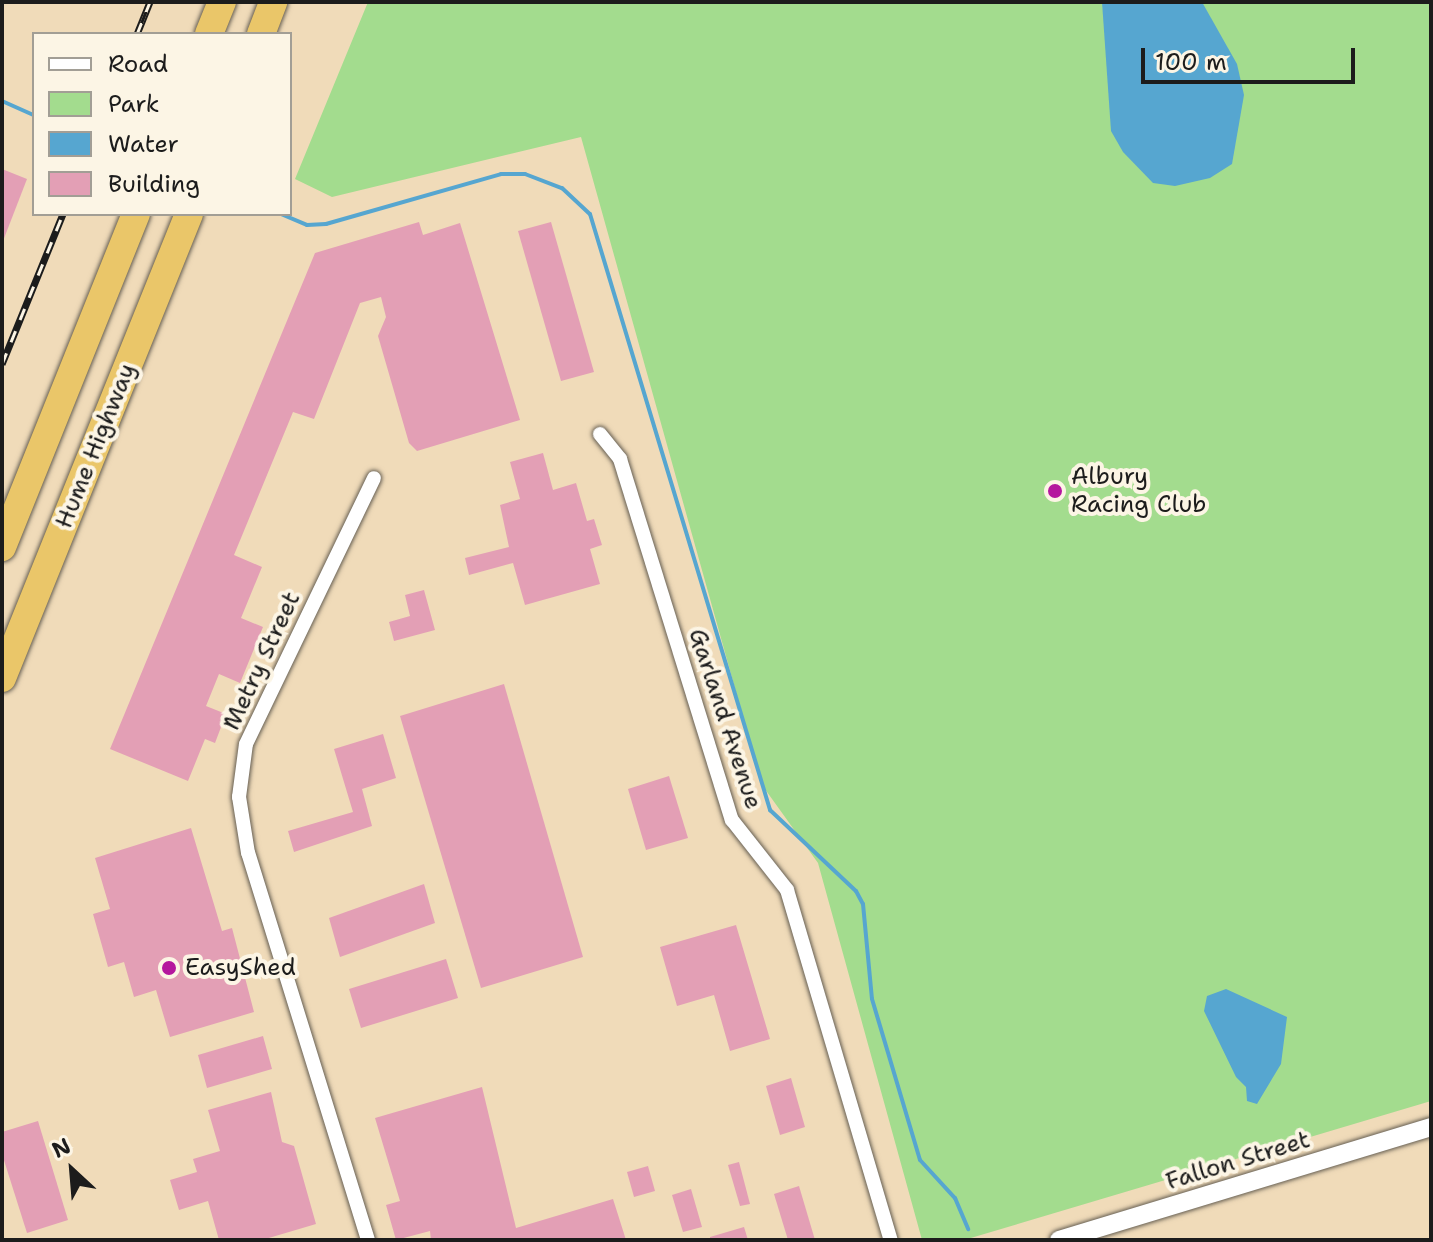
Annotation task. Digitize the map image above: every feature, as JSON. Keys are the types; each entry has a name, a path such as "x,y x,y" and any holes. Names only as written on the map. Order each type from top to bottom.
{"highway":[{"path":"210,32 222,2"},
{"path":"262,32 273,2"},
{"name":"Hume Highway","path":"2,547 135,216"},
{"name":"Hume Highway","path":"2,678 188,216"}],"street":[{"name":"Garland Avenue","path":"600,434 620,459 732,820 787,890 891,1240"},
{"name":"Metry Street","path":"368,1240 248,853 239,797 246,744 374,478"},
{"name":"Fallon Street","path":"1059,1240 1431,1127"}],"green space":[{"name":"Albury Racing Club","path":"368,2 1431,2 1431,1101 964,1240 922,1240 818,863 762,785 581,137 332,197 295,179"}],"water":[{"path":"1102,2 1202,2 1237,64 1244,95 1232,164 1210,178 1175,186 1153,183 1123,152 1111,131"},
{"path":"1226,989 1287,1017 1281,1064 1257,1104 1247,1101 1246,1087 1236,1077 1204,1011 1207,996"}],"building":[{"path":"2,169 27,179 3,241 2,241"},
{"path":"419,222 423,235 460,223 520,420 417,451 409,443 378,336 386,317 381,297 360,303 314,419 293,412 234,555 262,567 241,618 263,627 240,683 219,674 206,706 226,714 215,743 205,739 188,781 110,749 315,253"},
{"path":"551,222 594,372 561,381 518,231"},
{"path":"543,453 553,490 576,483 587,521 594,519 602,545 590,549 600,584 525,605 513,563 469,575 465,558 509,547 500,505 520,499 510,462"},
{"path":"424,590 435,630 394,641 389,622 410,616 405,595"},
{"path":"504,684 583,957 481,988 400,716"},
{"path":"383,734 396,778 362,789 372,826 294,852 288,831 353,812 334,749"},
{"path":"669,776 688,838 646,850 628,789"},
{"path":"191,828 222,931 232,928 254,1012 170,1037 156,990 134,997 124,962 108,967 93,914 110,909 95,858"},
{"path":"424,884 435,923 340,957 329,918"},
{"path":"736,925 770,1039 730,1051 714,995 677,1006 660,947"},
{"path":"446,959 458,998 361,1028 349,989"},
{"path":"263,1036 272,1069 207,1088 198,1055"},
{"path":"791,1078 805,1127 780,1135 766,1086"},
{"path":"482,1087 516,1228 613,1199 626,1240 431,1240 430,1231 396,1240 386,1205 400,1201 375,1118"},
{"path":"271,1092 282,1142 294,1146 316,1224 262,1240 219,1240 208,1201 179,1210 170,1180 197,1172 193,1159 220,1151 208,1110"},
{"path":"38,1121 68,1220 27,1233 2,1154 2,1132"},
{"path":"739,1162 750,1204 740,1206 728,1165"},
{"path":"648,1166 655,1191 634,1197 627,1172"},
{"path":"799,1186 815,1240 788,1240 774,1194"},
{"path":"691,1189 702,1227 683,1232 672,1195"},
{"path":"744,1227 748,1240 710,1240 710,1237"}],"waterway":[{"path":"2,101 32,114"},
{"path":"286,216 307,225 326,224 501,174 525,174 562,188 590,214 770,810 856,891 863,904 872,999 920,1160 955,1198 968,1229"}],"railway":[{"path":"138,32 150,2"},
{"path":"2,364 62,216"}],"place":[{"name":"Albury Racing Club","path":"1055,491"},
{"name":"EasyShed","path":"169,968"}]}
